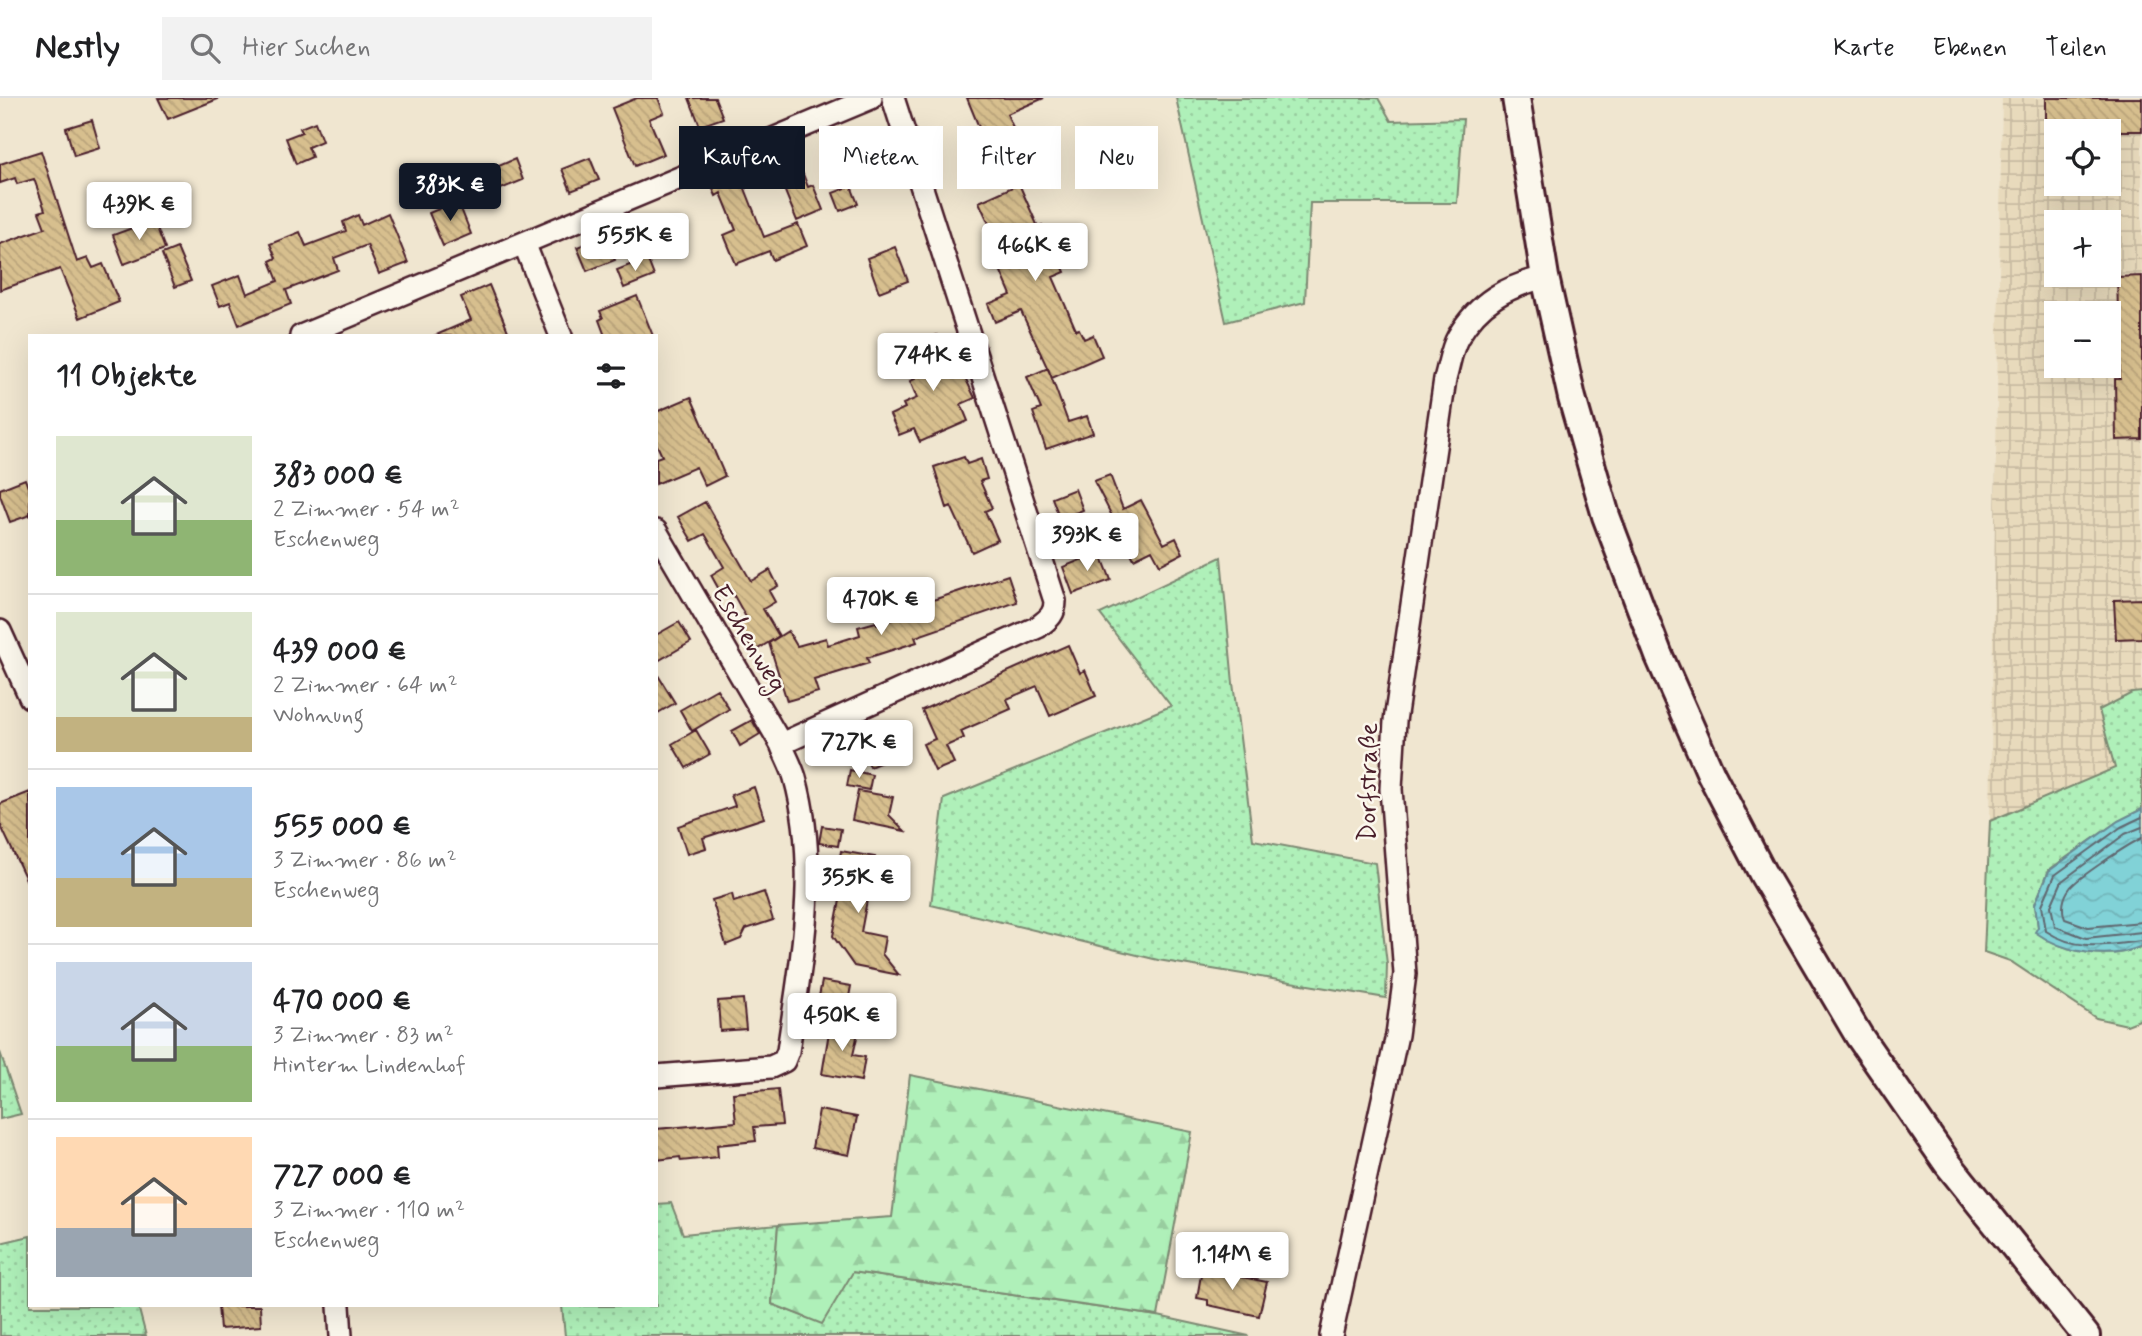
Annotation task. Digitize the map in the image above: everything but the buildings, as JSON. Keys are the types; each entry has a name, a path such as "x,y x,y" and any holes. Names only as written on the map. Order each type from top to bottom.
{"main road":[{"path":"1516,98 1545,276 1572,398 1606,516 1659,656 1711,774 1751,852 1858,1036 1948,1164 2086,1336"}],"street":[{"path":"306,334 871,98"},
{"path":"780,744 1038,627 1050,618 1055,610 1051,588 893,98"},
{"path":"524,243 561,334"},
{"name":"Dorfstraße","path":"1331,1336 1397,1035 1405,974 1391,789 1395,721 1445,379 1457,338 1492,297 1545,276"},
{"name":"Eschenweg","path":"658,534 780,744 795,777 807,846 809,884 788,1051 784,1060 771,1067 658,1076"},
{"path":"0,631 28,693"},
{"path":"339,1307 341,1336"}],"shaded area":[{"path":"2002,98 2142,98 2142,692 2132,693 2115,768 1990,821"}],"green space":[{"path":"1176,98 1378,98 1391,121 1463,119 1457,203 1310,203 1305,302 1226,322"},
{"path":"1221,557 1233,683 1253,840 1375,863 1387,964 1386,998 1158,960 931,905 944,799 1171,706 1100,614"},
{"path":"2142,692 2142,809 2118,821 2049,870 2035,904 2038,927 2036,932 2060,945 2101,954 2129,951 2142,946 2142,1019 2127,1025 2096,1018 2010,961 1984,952 1990,821 2115,768 2099,710 2132,693"},
{"path":"0,1052 21,1114 0,1119"},
{"path":"910,1075 1192,1132 1158,1316 853,1272 822,1324 772,1304 778,1225 892,1217"},
{"path":"671,1203 683,1234 778,1225 772,1304 822,1323 852,1272 1158,1316 1249,1336 565,1336 562,1307 658,1307 658,1204"},
{"path":"28,1236 28,1307 138,1307 146,1336 0,1336 0,1243"}],"water":[{"path":"2142,809 2142,946 2129,951 2101,954 2073,950 2035,932 2038,927 2035,904 2049,871 2118,821"}]}
